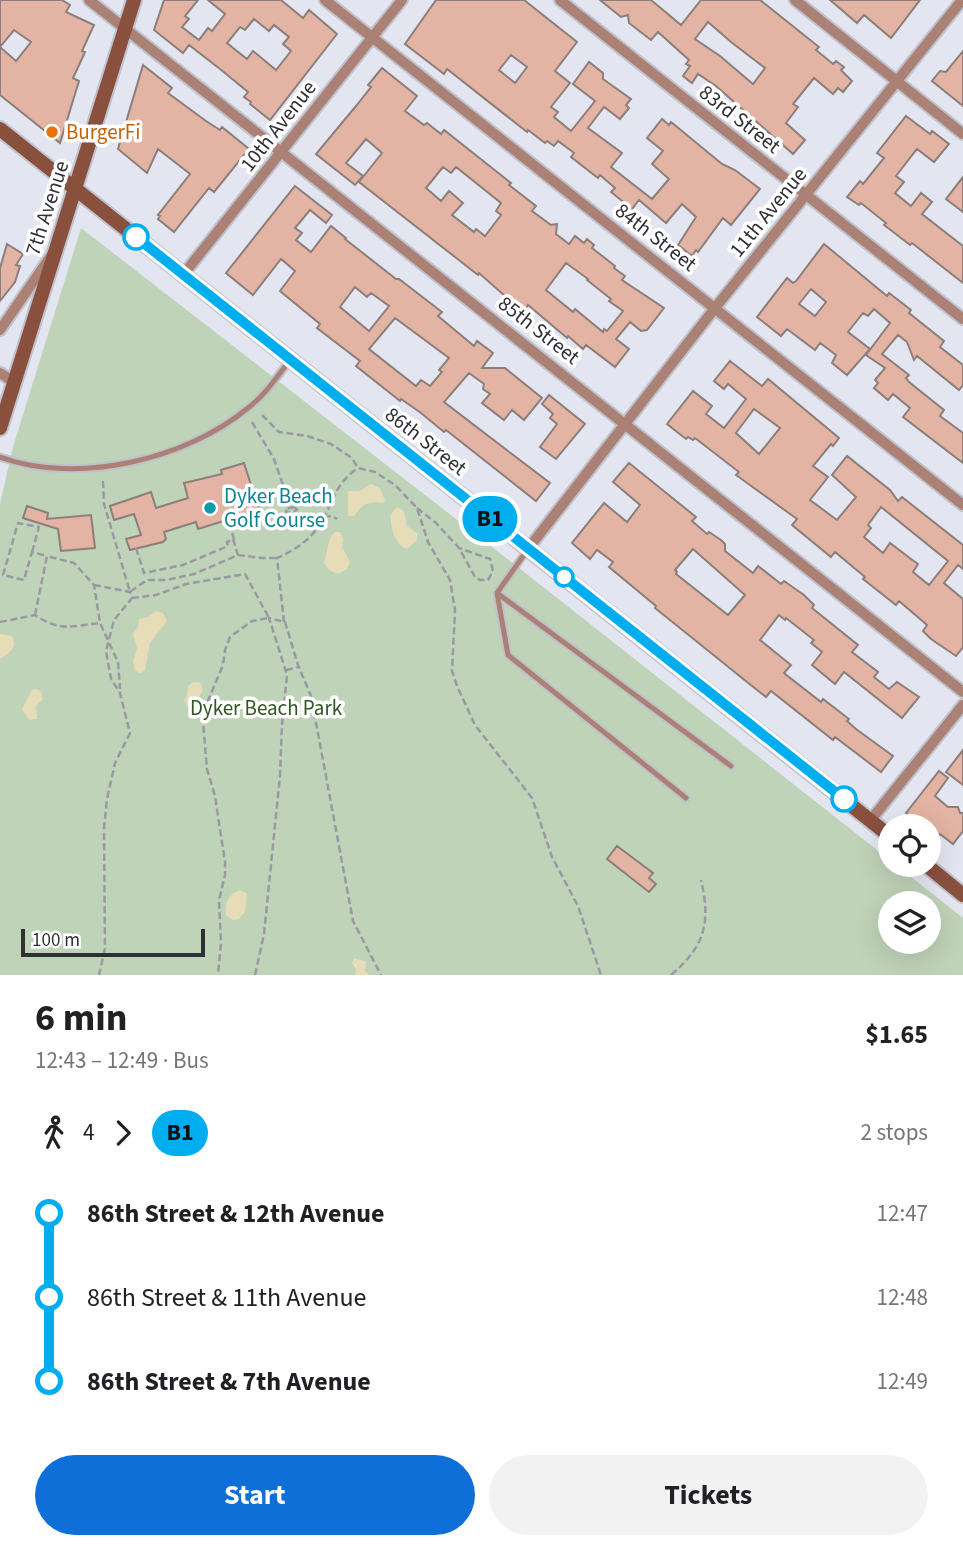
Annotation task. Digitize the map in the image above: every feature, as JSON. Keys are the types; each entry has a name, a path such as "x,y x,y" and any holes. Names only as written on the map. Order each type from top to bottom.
{"main road":[{"name":"7th Avenue","path":"0,428 134,0"},
{"name":"86th Street","path":"0,129 878,827"},
{"path":"941,877 963,895"}],"street":[{"name":"85th Street","path":"89,0 963,692"},
{"name":"84th Street","path":"325,0 963,505"},
{"name":"10th Avenue","path":"183,275 402,0"},
{"name":"83rd Street","path":"560,0 963,319"},
{"path":"794,0 963,134"},
{"name":"11th Avenue","path":"528,549 624,423 962,0"},
{"path":"0,330 56,248"},
{"path":"0,373 14,382"},
{"path":"870,821 963,705"}],"lane":[{"path":"0,457 18,463 74,468 108,467 168,452 228,423 250,407 290,360"},
{"path":"528,549 497,593 508,655 686,798"},
{"path":"497,593 731,766"}],"path":[{"path":"262,415 279,432 307,436 331,444 352,458 358,468 375,472 395,485 436,523 458,548 475,577 488,580 493,570 490,559 458,548"},
{"path":"252,422 274,459 291,508"},
{"path":"94,585 131,592 147,580 167,580 194,574 238,555 277,558 293,551 306,540 324,517 344,478 358,468"},
{"path":"103,481 104,503 132,598"},
{"path":"417,508 428,542 450,580 455,610 452,671 457,686 475,725 532,799 552,857 578,906 601,975"},
{"path":"238,555 229,523 257,515 255,512"},
{"path":"324,517 332,516 337,519"},
{"path":"18,523 39,527 32,552 24,580 4,575 18,523"},
{"path":"144,573 183,565 209,556 228,546 227,542 233,539"},
{"path":"136,548 147,580"},
{"path":"32,552 74,563 94,585 100,622 118,662 120,693 130,733 115,763 107,799 104,828 105,948 99,975"},
{"path":"35,615 47,556"},
{"path":"277,558 285,622 311,696 353,921 381,975"},
{"path":"120,693 111,679 106,651 114,620 132,598 156,596 186,584 245,574 269,618 286,670 280,776 264,934 255,975"},
{"path":"0,622 35,615 49,625 68,627 100,622"},
{"path":"218,975 219,900 225,862 215,796 207,769 203,722 205,708 223,665 230,637 252,621 269,618 285,622"},
{"path":"286,670 299,667"},
{"path":"671,975 688,960 703,932 706,902 701,880"}],"green space":[{"name":"Dyker Beach Park","path":"81,228 878,851 878,877 911,877 929,891 878,891 878,954 941,954 941,901 963,918 963,975 0,975 0,504 13,447"}],"sand":[{"path":"371,484 380,488 385,500 383,503 365,504 354,516 348,516 348,491 360,491"},
{"path":"397,507 404,511 407,526 418,534 417,540 407,549 396,539 392,529 391,514"},
{"path":"335,532 340,532 342,547 350,562 347,569 338,574 329,570 324,563 330,538"},
{"path":"156,611 163,613 167,621 150,643 145,670 141,673 135,671 133,661 137,648 133,634 139,619"},
{"path":"0,634 12,636 14,644 12,650 0,659"},
{"path":"194,682 201,683 203,690 199,697 199,706 189,709 184,700 188,686"},
{"path":"32,690 41,691 43,699 36,706 37,719 29,720 22,709"},
{"path":"240,890 247,894 245,912 239,919 233,920 226,915 227,903 233,894"},
{"path":"354,958 366,962 365,971 370,975 355,975 356,969 352,963"}],"building":[{"path":"0,0 62,0 70,5 66,12 94,25 73,78 79,81 60,143 0,95 0,47","holes":["14,30 31,42 16,61 0,47"]},
{"path":"164,0 198,0 185,16 189,19 182,27 199,40 208,28 212,31 225,14 208,0 281,0 303,18 309,10 337,34 270,120 244,97 248,92 220,69 189,45 183,53 154,30","holes":["254,19 269,31 274,25 289,37 283,44 291,51 276,70 253,51 247,59 227,43 240,27 245,30"]},
{"path":"436,0 524,0 577,42 555,71 570,83 551,107 558,112 554,117 571,131 595,101 573,84 589,62 603,73 603,79 631,99 626,105 629,108 620,119 604,107 588,128 622,153 611,167 652,199 669,179 652,164 663,151 647,138 662,119 669,125 671,122 722,164 735,170 760,189 731,225 723,218 698,252 696,250 692,256 678,245 696,217 682,204 666,223 639,200 632,209 611,192 615,188 571,157 574,153 558,141 554,146 547,141 545,143 528,130 527,132 447,69 444,74 405,44","holes":["511,55 527,67 515,83 499,70"]},
{"path":"600,0 651,0 681,25 701,0 760,0 819,47 816,50 833,64 836,61 844,67 841,70 852,81 843,92 838,88 833,94 814,78 793,104 798,107 786,123 805,140 793,154 716,86 698,74 692,83 683,76 690,66 686,64 689,60 658,32 651,40 629,23 628,15 621,17","holes":["708,22 765,68 753,84 695,39"]},
{"path":"830,0 920,0 891,38 864,15 857,23"},
{"path":"963,51 963,106 932,81 940,71 946,72"},
{"path":"143,65 172,88 168,93 220,130 222,127 249,149 214,192 209,188 174,232 158,219 158,215 190,174 158,149 147,173 118,149"},
{"path":"382,68 417,96 405,111 441,134 444,130 536,206 532,211 551,225 557,224 556,234 569,244 575,236 584,243 587,239 594,245 592,248 625,276 622,280 664,308 647,330 641,331 630,322 616,339 629,349 615,367 586,345 583,349 568,336 567,338 528,305 523,312 479,273 478,275 359,182 382,153 366,139 346,163 363,176 355,185 316,154 371,87 368,85","holes":["443,167 451,173 456,167 501,203 496,211 501,215 485,236 476,229 474,232 452,215 463,203 449,191 441,201 426,188","566,263 623,311 607,331 604,329 603,332 575,309 573,312 546,290"]},
{"path":"906,116 949,144 934,162 917,149 896,176 904,182 895,193 911,206 921,193 932,202 922,214 963,246 963,283 884,225 886,223 861,203 859,205 847,197 860,181 863,184 884,158 877,153"},
{"path":"963,177 963,212 946,199"},
{"path":"295,186 332,215 326,223 310,210 295,228 302,233 296,240 311,252 331,226 442,312 438,316 474,346 477,341 493,353 482,368 505,368 542,398 524,420 512,410 504,420 482,403 490,394 483,389 484,384 469,373 444,402 550,483 536,501 446,430 444,432 421,413 401,399 400,401 356,366 360,361 317,328 320,324 280,291 295,271 281,259 253,295 226,273","holes":["355,287 367,297 371,293 389,306 369,331 340,307","395,318 449,358 430,386 421,380 416,386 369,349"]},
{"path":"7,244 23,254 16,265 20,266 15,282 0,301 0,268"},
{"path":"824,244 887,296 889,293 911,310 909,313 944,341 940,347 963,365 963,385 959,390 917,356 914,360 907,342 898,335 882,354 909,375 906,378 909,382 944,410 940,416 963,433 963,463 903,417 910,408 893,394 888,400 874,388 878,383 875,380 885,368 866,355 890,323 874,309 868,316 863,313 848,332 870,349 847,375 832,363 836,355 820,343 815,350 787,329 781,336 757,317 787,278 793,283","holes":["811,289 826,302 815,316 799,304"]},
{"path":"730,361 762,386 768,379 839,438 813,466 828,477 810,500 837,520 856,497 832,475 847,456 890,490 898,501 902,497 963,545 963,569 958,565 944,583 963,599 963,647 956,656 931,639 923,631 927,625 899,601 896,605 835,552 831,557 792,525 797,519 736,475 739,472 695,438 686,439 667,424 693,391 712,406 706,414 724,428 746,399 728,384 724,389 714,381","holes":["754,409 780,428 759,454 736,433","881,507 948,561 929,585 913,572 918,564 890,543 883,553 864,537 871,528 868,525"]},
{"path":"549,395 585,424 556,459 540,447 557,424 550,418 553,414 542,404"},
{"name":"Dyker Beach Golf Course","path":"244,463 259,510 198,529 196,522 164,532 166,539 163,542 130,550 126,539 141,535 134,514 114,520 110,506 151,492 156,508 188,498 184,483 222,474 221,470"},
{"path":"629,463 696,517 692,521 707,534 709,532 721,540 725,544 725,551 753,573 758,566 781,584 784,581 804,595 814,605 812,608 858,645 852,652 878,672 874,677 889,689 897,682 919,697 902,718 844,672 835,684 812,665 822,652 811,643 814,640 779,615 760,640 791,665 784,673 821,702 823,699 849,719 847,721 856,729 893,756 881,772 835,737 833,740 771,691 766,697 655,608 656,606 609,567 613,562 597,550 590,559 572,543 604,503 627,522 640,505 613,482","holes":["693,549 745,595 728,615 676,574 675,570"]},
{"path":"27,506 48,513 47,519 91,515 95,548 61,551 58,529 23,518"},
{"path":"963,750 963,785 946,772"},
{"path":"939,771 948,778 935,796 948,807 958,807 960,813 963,813 963,831 953,844 941,835 941,814 906,813"},
{"path":"617,846 653,873 649,878 656,884 649,892 607,859"}],"bus line":[{"name":"B1","path":"136,237 844,799"}],"place":[{"name":"BurgerFi","path":"52,132"},
{"name":"Dyker Beach Golf Course","path":"210,508"}]}
